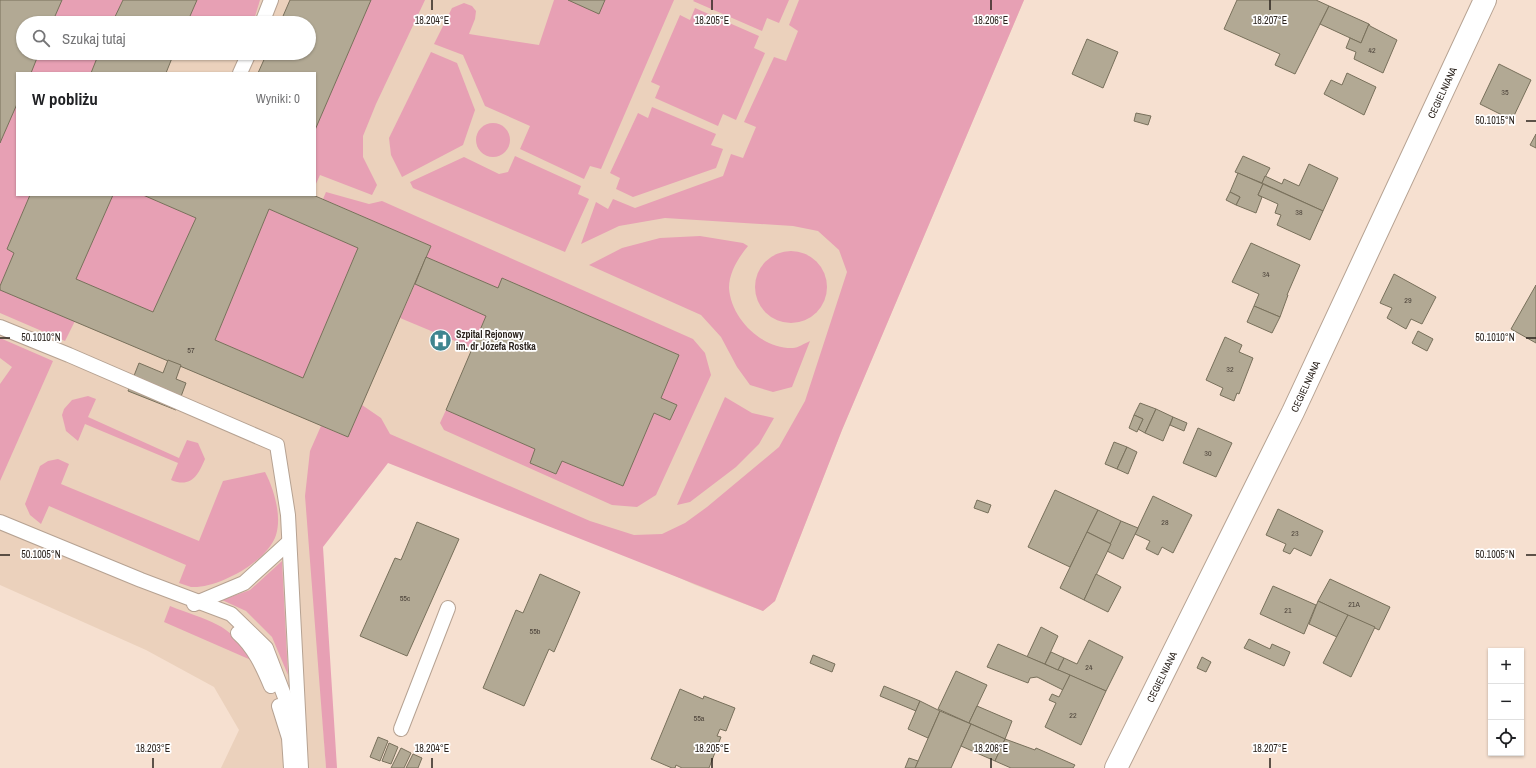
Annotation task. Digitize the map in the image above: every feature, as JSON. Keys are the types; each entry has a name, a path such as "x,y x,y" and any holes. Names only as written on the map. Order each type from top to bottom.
{"street":[{"name":"CEGIELNIANA","path":"1116,768 1293,412 1486,0"}],"lane":[{"path":"265,16 271,0"},
{"path":"240,72 246,60"},
{"path":"0,327 69,355 277,445 288,515 301,768"},
{"path":"1,526 193,605 228,623 245,639 261,662 281,712 289,738 291,768"},
{"path":"193,605 244,583 289,542"},
{"path":"193,605 230,614 266,648 299,733"},
{"path":"401,729 448,608"}],"shaded area":[{"name":"Szpital Rejonowy im. dr Józefa Rostka","path":"0,0 1024,0 842,430 775,601 763,611 695,585 499,495 379,444 310,531 326,768 221,768 239,730 214,687 146,650 0,585"},
{"path":"62,0 123,0 115,16 55,16"},
{"path":"197,0 260,0 255,16 190,16"},
{"path":"371,0 425,0 376,104 363,136 363,157 377,185 372,195 320,175 316,184 316,128"},
{"path":"554,0 568,0 599,13 605,0 674,0 601,169 590,166 584,179 520,149 530,126 485,106 463,55 434,44 452,8 464,3 472,6 476,11 475,19 469,34 539,45"},
{"path":"789,0 779,23 767,18 762,31 693,1"},
{"path":"799,0 1024,0 842,430 775,601 763,611 388,463 323,547 337,768 326,768 305,496 310,451 321,426 348,437 362,405 381,418 390,434 590,521 634,535 662,534 685,523 707,507 779,447 805,401 847,272 839,250 818,231 793,226 665,218 619,226 581,244 596,202 608,209 613,199 635,208 723,176 731,154 743,158 756,127 744,122 774,57 786,61 798,31 789,25"},
{"path":"695,8 759,36 754,48 765,53 736,120 723,114 718,126 655,98 660,86 651,82 680,15 690,20"},
{"path":"431,52 457,63 475,110 463,145 402,177 391,155 389,138"},
{"path":"36,60 96,60 91,72 31,72"},
{"path":"16,106 16,196 30,196 7,249 14,253 0,286 0,143"},
{"path":"652,107 716,134 711,145 723,149 716,168 633,197 616,189 620,178 610,173 638,113 648,118"},
{"path":"490,123 496,123 505,128 509,134 509,146 505,152 496,157 490,157 481,152 476,143 476,137 481,128"},
{"path":"515,156 581,186 578,194 589,199 565,252 413,188 410,182 464,157 499,174 508,172"},
{"path":"326,192 369,204 382,201 693,339 705,353 711,375 656,495 637,507 612,505 444,430 440,423 446,410 535,449 530,463 556,474 562,461 622,486 654,413 670,420 677,405 661,398 679,355 503,278 498,288 426,257 431,246 323,199"},
{"path":"113,196 145,196 196,218 153,312 76,279"},
{"path":"269,209 358,248 303,378 215,340"},
{"path":"700,236 743,243 748,246 738,260 733,271 729,282 729,288 735,311 750,330 760,338 781,347 795,348 810,341 792,387 773,392 750,385 737,367 721,337 701,315 589,265 622,248 660,238"},
{"path":"791,251 811,257 821,267 827,287 821,307 811,317 791,323 771,317 761,307 755,287 761,267 771,257"},
{"path":"415,284 486,316 472,348 400,318"},
{"path":"0,290 75,321 65,341 0,313"},
{"path":"0,338 53,361 0,481 0,384 12,367 0,358"},
{"path":"88,396 96,399 88,417 179,458 187,440 198,443 205,459 200,471 193,479 189,481 178,482 171,480 178,463 85,424 78,441 66,431 62,415 64,409 72,400"},
{"path":"725,397 752,413 774,418 759,444 736,467 690,502 677,505"},
{"path":"58,459 69,464 61,484 199,541 223,481 265,472 274,494 278,511 278,528 276,535 271,545 263,554 241,572 215,583 202,586 191,587 179,583 186,565 49,506 41,524 30,515 25,504 40,466 48,461"},
{"path":"282,561 288,675 272,637 246,611 222,600 250,590"},
{"path":"170,606 217,624 226,630 243,647 251,660 164,622"}],"building":[{"path":"0,0 62,0 55,16 16,16 16,60 36,60 31,72 16,72 16,106 0,143"},
{"path":"123,0 197,0 190,16 115,16"},
{"path":"290,0 371,0 316,128 316,72 258,72 264,60 316,60 316,16 283,16"},
{"path":"568,0 605,0 599,14"},
{"path":"1237,0 1316,0 1329,6 1295,74 1275,65 1280,54 1224,29"},
{"path":"1329,6 1369,24 1361,43 1320,24"},
{"path":"1369,24 1370,26 1397,40 1383,73 1354,59 1356,52 1346,48 1350,38 1361,43"},
{"path":"1087,39 1118,52 1103,88 1072,74"},
{"path":"96,60 171,60 166,72 91,72"},
{"path":"1499,64 1531,80 1512,120 1480,104"},
{"path":"1347,73 1376,87 1364,115 1324,94 1331,80 1342,85"},
{"path":"1136,113 1151,116 1148,125 1134,121"},
{"path":"1536,134 1536,148 1530,145"},
{"path":"1243,156 1270,168 1262,183 1235,172"},
{"path":"1309,164 1338,178 1323,211 1262,183 1265,176 1282,184 1284,179 1299,186"},
{"path":"1238,173 1263,184 1258,195 1262,197 1256,213 1236,205 1240,197 1230,192"},
{"path":"1263,184 1323,211 1310,240 1277,225 1281,215 1275,213 1278,204 1258,195"},
{"path":"1230,192 1240,197 1236,205 1226,200"},
{"path":"30,196 113,196 76,279 153,312 196,218 145,196 315,196 431,246 348,437 0,290 0,286 14,253 7,249","holes":["269,209 358,248 303,378 215,340"]},
{"path":"1251,243 1300,265 1287,295 1280,317 1254,306 1259,294 1232,282"},
{"path":"426,257 498,288 502,278 679,355 661,398 677,405 670,420 654,413 623,486 562,461 556,474 530,463 535,449 446,410 486,316 415,284"},
{"path":"1394,274 1436,297 1422,324 1411,319 1406,329 1387,318 1392,308 1380,303"},
{"path":"1536,285 1536,343 1511,329"},
{"path":"1254,306 1280,317 1272,333 1247,322"},
{"path":"1418,331 1433,339 1427,351 1412,343"},
{"path":"1225,337 1242,345 1239,352 1253,358 1239,394 1237,393 1234,401 1220,395 1223,388 1206,380"},
{"path":"168,360 181,365 176,379 186,383 176,410 128,391 139,363 163,373"},
{"path":"1140,403 1156,409 1145,433 1138,429 1143,419 1134,415"},
{"path":"1156,409 1173,417 1163,441 1145,433"},
{"path":"1134,415 1143,419 1137,432 1129,428"},
{"path":"1173,417 1187,423 1184,431 1170,425"},
{"path":"1198,428 1232,443 1216,477 1183,463"},
{"path":"1114,442 1127,447 1117,469 1105,464"},
{"path":"1127,447 1137,452 1128,474 1117,469"},
{"path":"1055,490 1098,510 1070,567 1028,547"},
{"path":"1153,496 1192,515 1173,553 1162,547 1158,555 1146,549 1150,541 1135,534"},
{"path":"977,500 991,505 988,513 974,508"},
{"path":"1278,509 1323,531 1311,556 1294,548 1290,554 1283,551 1286,544 1266,535"},
{"path":"1098,510 1121,521 1111,544 1087,532"},
{"path":"1121,521 1138,528 1123,559 1107,551"},
{"path":"417,522 459,539 407,656 360,636 395,558 401,560"},
{"path":"1087,532 1111,544 1084,600 1060,588"},
{"path":"540,574 580,592 554,652 549,649 524,706 483,688 516,610 523,613"},
{"path":"1096,574 1121,587 1108,612 1084,600"},
{"path":"1330,579 1390,607 1379,630 1318,601"},
{"path":"1273,586 1316,605 1304,634 1260,614"},
{"path":"1318,601 1348,615 1337,637 1309,624"},
{"path":"1348,615 1375,627 1351,677 1323,663"},
{"path":"1041,627 1058,636 1045,664 1027,657"},
{"path":"1249,639 1270,649 1272,644 1290,652 1284,666 1244,648"},
{"path":"1089,640 1123,657 1106,691 1058,670 1064,658 1077,664"},
{"path":"998,644 1070,675 1063,690 1037,677 1030,678 1028,683 987,667"},
{"path":"1051,652 1064,658 1058,670 1045,664"},
{"path":"813,655 835,664 832,672 810,663"},
{"path":"1202,657 1211,662 1206,672 1197,668"},
{"path":"956,671 987,685 969,723 938,709"},
{"path":"1070,675 1106,691 1081,745 1045,727 1056,703 1049,700 1052,694 1059,697"},
{"path":"884,686 920,701 916,711 880,696"},
{"path":"680,689 703,699 704,696 735,708 726,731 720,729 717,736 721,737 709,768 682,768 676,765 675,768 672,768 651,759"},
{"path":"920,701 940,711 928,738 908,729"},
{"path":"977,706 1012,721 1005,739 969,723"},
{"path":"940,711 971,724 951,768 915,768"},
{"path":"971,724 1005,739 995,761 961,746"},
{"path":"378,737 388,741 380,761 370,757"},
{"path":"1005,739 1035,750 1036,748 1075,765 1073,768 1011,768 995,761"},
{"path":"389,743 398,747 391,764 382,761"},
{"path":"401,748 411,753 404,768 391,768"},
{"path":"413,754 422,758 418,768 406,768"},
{"path":"909,758 918,761 915,768 905,768"}],"place":[{"name":"Szpital Rejonowy im. dr Józefa Rostka","path":"440,340"}]}
